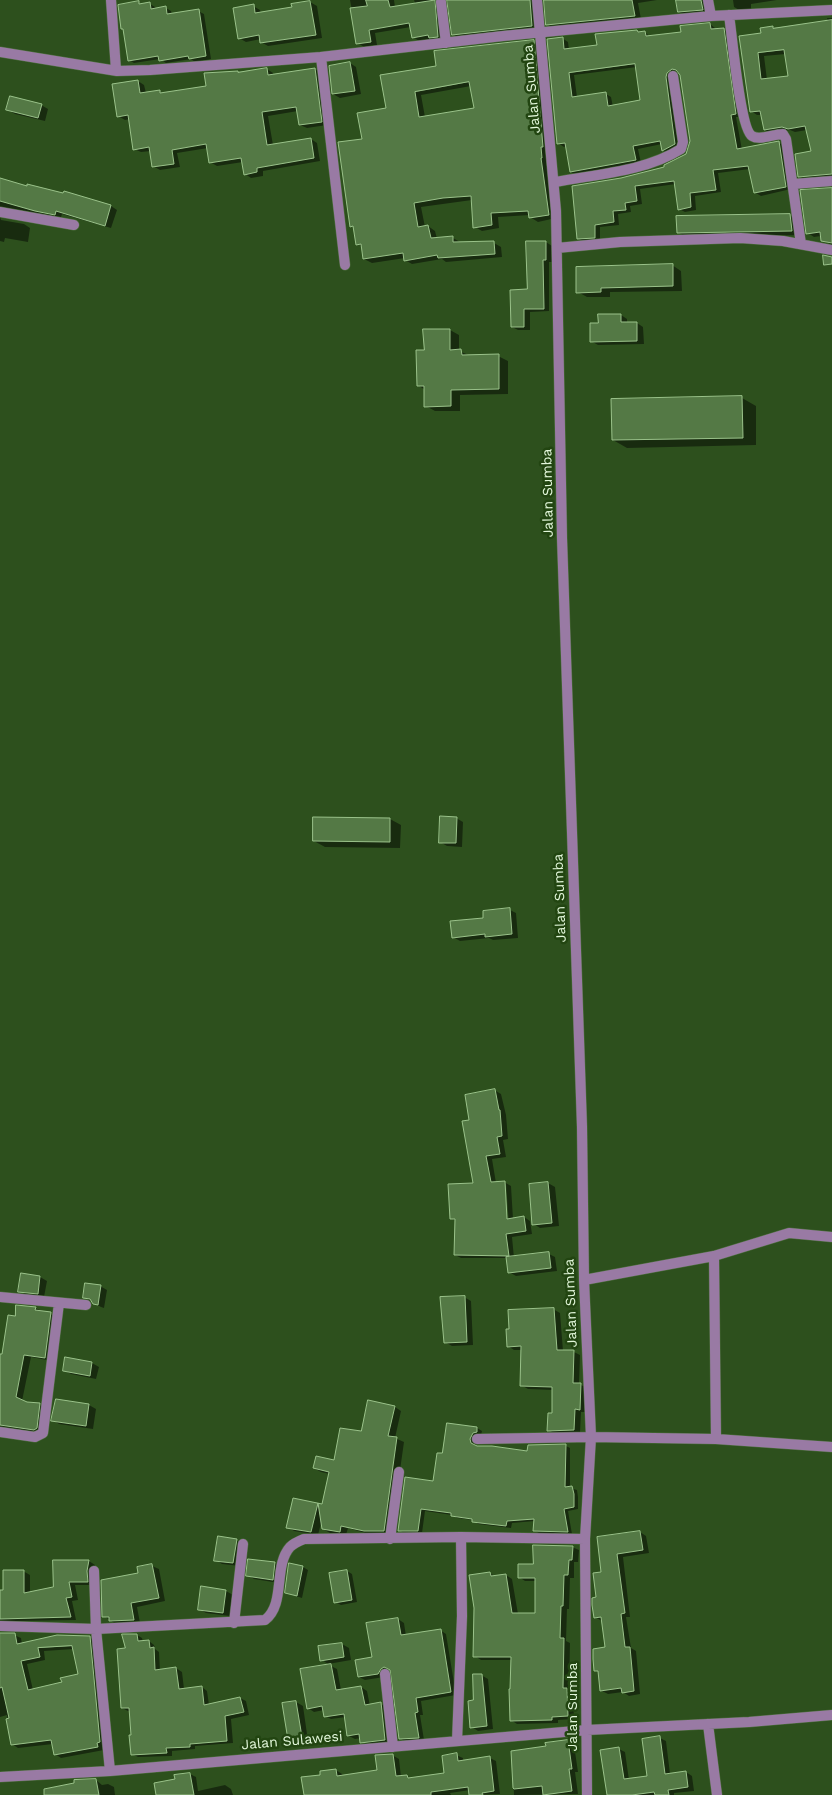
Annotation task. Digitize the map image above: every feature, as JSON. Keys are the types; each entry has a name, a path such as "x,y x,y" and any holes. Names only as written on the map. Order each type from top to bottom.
{"street":[{"path":"112,0 116,70"},
{"name":"Jalan Sumba","path":"537,0 555,182 562,538 582,1127 584,1280 591,1437 585,1539 587,1795"},
{"path":"708,0 711,16"},
{"path":"441,2 446,43"},
{"path":"0,52 116,70 150,70 321,57 507,35 711,16 832,10"},
{"path":"729,15 746,130 751,136 758,138 783,134 786,139 801,244"},
{"path":"321,57 345,266"},
{"path":"555,182 644,166 681,150 683,142 673,76"},
{"path":"793,184 832,181"},
{"path":"0,212 74,225"},
{"path":"557,248 620,242 740,238 783,241 832,250"},
{"path":"584,1280 714,1256 789,1233 832,1237"},
{"path":"714,1256 716,1439"},
{"path":"0,1297 86,1305"},
{"path":"0,1432 35,1437 42,1433 59,1303"},
{"path":"477,1439 591,1437 716,1439 832,1447"},
{"path":"390,1539 399,1472"},
{"path":"457,1741 462,1616 461,1537"},
{"path":"0,1626 96,1629 265,1620 274,1611 282,1566 289,1548 304,1539 461,1537 585,1539"},
{"path":"234,1623 243,1544"},
{"path":"94,1571 96,1629 110,1771"},
{"path":"386,1674 393,1747"},
{"name":"Jalan Sulawesi","path":"0,1777 110,1771 587,1730 832,1715"},
{"path":"708,1724 718,1795"}],"building":[{"path":"366,0 388,0 390,7 435,0 438,37 429,38 428,35 412,38 409,23 369,30 371,42 356,44 350,8 367,6"},
{"path":"447,0 530,0 532,26 452,35"},
{"path":"544,0 632,0 635,16 546,25"},
{"path":"676,0 701,0 703,10 678,12"},
{"path":"139,1 139,4 150,2 151,9 166,6 167,14 199,9 206,56 189,59 188,56 159,61 158,56 128,61 118,5"},
{"path":"310,1 316,35 260,43 259,35 238,39 233,8 254,4 255,13 292,7 291,4"},
{"path":"832,20 832,174 798,177 795,154 811,151 805,126 764,130 760,111 750,112 739,36 761,33 760,28 773,26 773,28","holes":["784,50 788,76 761,79 758,53"]},
{"path":"710,23 711,29 724,28 736,114 731,115 737,149 779,141 786,187 754,193 748,166 713,170 716,190 690,193 691,207 678,210 674,181 635,186 637,201 625,203 626,210 613,211 614,222 595,225 595,238 577,239 572,186 621,178 664,167 664,165 686,154 690,141 680,75 676,70 672,69 667,73 666,77 675,144 662,151 660,141 633,146 636,160 570,172 565,143 557,144 547,39 563,37 564,49 597,45 595,34 637,30 638,32 645,31 646,36 681,32 680,26","holes":["635,64 640,100 608,106 606,92 572,97 569,73"]},
{"path":"534,40 543,147 541,147 541,158 549,215 529,218 528,211 491,213 492,225 473,228 471,196 414,203 418,227 428,225 431,238 453,236 453,242 494,241 495,254 438,258 437,255 404,261 403,253 363,259 361,244 356,245 353,226 350,227 338,142 362,139 357,113 386,108 380,75 436,66 434,51","holes":["469,82 474,108 419,117 415,92"]},
{"path":"350,62 355,91 332,94 329,66"},
{"path":"267,68 268,75 315,68 322,122 299,125 296,107 262,112 267,145 311,138 314,158 257,168 257,172 244,175 241,158 209,163 206,144 172,150 174,164 152,167 149,147 133,150 128,115 117,117 112,84 138,80 140,93 160,90 160,93 206,86 204,73 238,72"},
{"path":"10,96 42,104 38,118 6,110"},
{"path":"0,178 27,186 27,184 63,193 64,191 111,205 105,226 56,211 55,215 0,201"},
{"path":"832,188 832,243 821,241 820,232 806,234 800,190"},
{"path":"790,214 792,231 677,233 676,216"},
{"path":"526,241 546,241 546,260 543,260 544,309 524,309 524,327 511,327 510,290 527,289"},
{"path":"823,255 832,257 832,264 824,265"},
{"path":"673,264 673,286 601,288 601,292 576,293 576,267"},
{"path":"598,314 621,314 621,322 637,322 637,341 590,342 590,323 598,323"},
{"path":"423,329 450,329 450,350 461,349 462,355 499,354 499,389 451,390 451,406 424,407 424,386 417,386 416,350 424,350"},
{"path":"742,396 743,438 612,440 611,399"},
{"path":"440,816 457,817 456,843 439,843"},
{"path":"313,817 390,818 390,842 313,841"},
{"path":"510,908 512,934 485,937 485,934 452,938 450,921 483,918 483,911"},
{"path":"495,1089 500,1110 502,1136 497,1137 500,1154 486,1156 491,1182 505,1181 507,1219 524,1216 526,1231 506,1234 509,1256 454,1255 455,1219 450,1219 448,1184 473,1183 462,1121 469,1120 465,1095"},
{"path":"548,1182 552,1223 532,1225 529,1184"},
{"path":"549,1252 551,1268 508,1273 506,1257"},
{"path":"21,1273 40,1276 38,1294 18,1292"},
{"path":"85,1283 101,1285 98,1305 93,1304 90,1299 83,1298"},
{"path":"465,1296 467,1342 444,1343 440,1297"},
{"path":"16,1305 36,1307 35,1310 51,1312 45,1358 24,1355 16,1397 27,1402 40,1403 37,1428 34,1430 0,1425 0,1354 2,1354 8,1315 15,1316"},
{"path":"554,1308 557,1350 574,1350 573,1383 581,1383 580,1410 575,1409 574,1430 547,1431 548,1413 552,1413 552,1387 520,1386 521,1346 507,1347 506,1329 509,1329 508,1310"},
{"path":"65,1357 92,1362 90,1376 63,1371"},
{"path":"56,1399 89,1404 86,1426 51,1421"},
{"path":"368,1400 395,1406 388,1436 397,1437 384,1531 364,1531 341,1526 340,1532 322,1529 318,1503 322,1504 329,1472 313,1468 316,1456 334,1460 340,1428 361,1431"},
{"path":"447,1423 477,1427 477,1432 473,1433 470,1439 471,1443 477,1446 527,1451 528,1445 566,1444 565,1487 572,1486 574,1494 574,1507 564,1509 568,1532 533,1531 534,1519 507,1521 506,1526 472,1522 472,1519 451,1516 451,1513 421,1509 418,1531 398,1531 405,1477 433,1481 437,1453 442,1453"},
{"path":"293,1498 318,1503 311,1532 286,1528"},
{"path":"640,1531 643,1550 617,1554 625,1613 621,1614 625,1647 630,1647 634,1691 622,1693 621,1688 600,1691 598,1671 594,1671 593,1659 593,1649 605,1647 601,1617 594,1618 592,1605 592,1598 596,1597 593,1573 601,1572 597,1537"},
{"path":"218,1536 237,1539 233,1563 214,1561"},
{"path":"533,1545 573,1546 572,1560 569,1560 568,1575 564,1575 560,1638 564,1638 563,1688 567,1688 568,1716 552,1717 552,1720 510,1721 511,1657 473,1657 474,1608 469,1575 490,1572 491,1576 506,1574 512,1613 535,1613 535,1578 518,1578 518,1564 533,1564"},
{"path":"248,1559 275,1562 273,1580 246,1576"},
{"path":"53,1560 89,1560 88,1582 69,1582 72,1597 66,1598 71,1617 0,1619 0,1590 3,1590 3,1570 24,1570 24,1593 53,1587"},
{"path":"289,1563 303,1566 297,1596 285,1593"},
{"path":"152,1564 159,1598 131,1603 134,1620 109,1621 109,1617 102,1617 101,1580 138,1573 137,1567"},
{"path":"347,1570 352,1600 334,1603 329,1573"},
{"path":"201,1586 226,1590 223,1613 198,1610"},
{"path":"398,1618 401,1635 441,1629 451,1692 416,1698 418,1712 415,1713 419,1738 399,1739 390,1670 384,1667 378,1674 358,1677 355,1660 372,1657 366,1623"},
{"path":"0,1633 15,1633 17,1644 57,1635 90,1636 100,1742 97,1743 98,1747 54,1755 51,1740 11,1745 6,1719 9,1718 2,1687 0,1688","holes":["72,1646 78,1674 60,1678 62,1682 28,1690 21,1661 40,1657 38,1648"]},
{"path":"122,1634 137,1634 138,1641 149,1640 150,1648 154,1647 155,1670 176,1667 179,1689 202,1686 204,1705 240,1697 244,1712 225,1716 227,1741 190,1744 190,1747 166,1748 167,1753 131,1755 129,1708 121,1708 117,1649 125,1648"},
{"path":"342,1643 344,1657 320,1661 318,1646"},
{"path":"331,1664 336,1690 361,1686 365,1705 381,1702 385,1740 360,1743 359,1734 347,1736 344,1714 324,1717 322,1706 307,1709 300,1669"},
{"path":"473,1674 482,1674 487,1726 470,1728 468,1701 473,1700"},
{"path":"296,1701 302,1737 288,1740 282,1703"},
{"path":"660,1736 665,1774 686,1771 688,1787 668,1790 669,1795 655,1795 654,1792 632,1795 607,1795 600,1750 619,1747 624,1779 647,1776 642,1739"},
{"path":"568,1740 572,1769 569,1769 572,1791 543,1795 542,1786 513,1788 511,1751 546,1746 545,1743"},
{"path":"457,1753 458,1761 490,1756 494,1791 482,1793 483,1795 469,1795 468,1787 431,1792 431,1795 304,1795 301,1777 320,1775 320,1771 336,1769 337,1776 377,1770 375,1755 393,1754 396,1776 407,1775 408,1778 444,1773 442,1756"},
{"path":"190,1773 194,1795 156,1795 154,1783 175,1779 174,1775"},
{"path":"96,1779 99,1795 44,1795 44,1789 74,1783 74,1780"}]}
